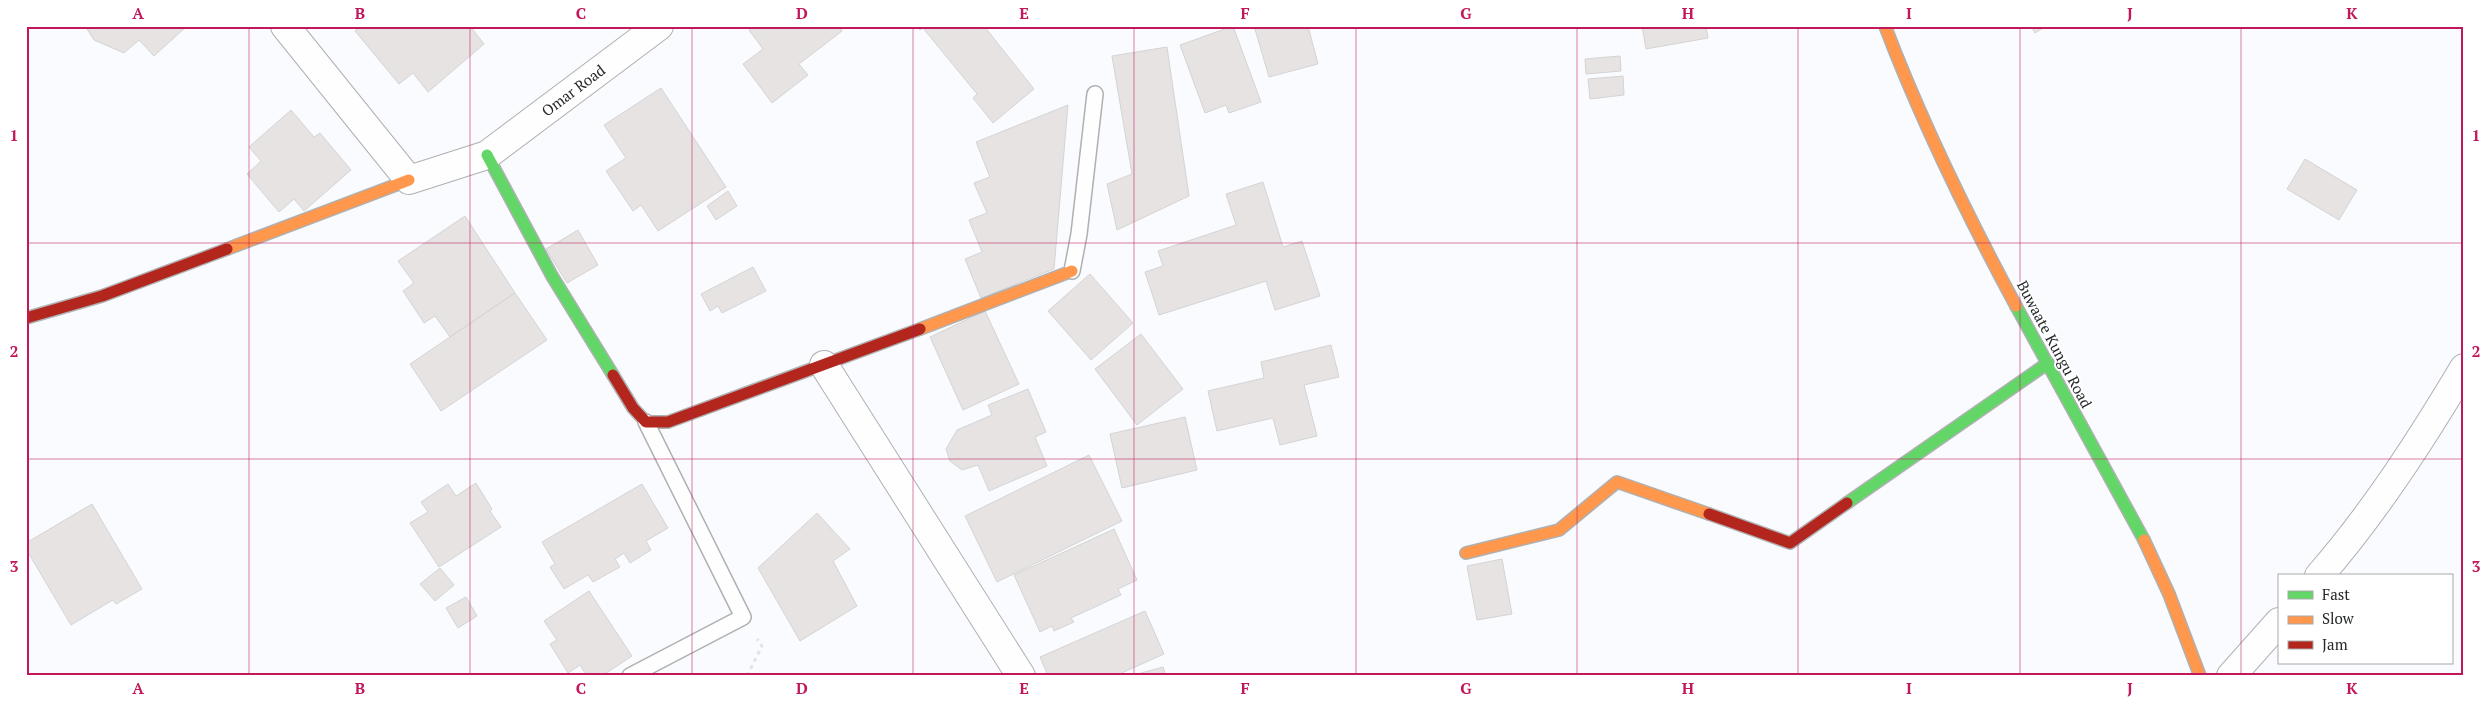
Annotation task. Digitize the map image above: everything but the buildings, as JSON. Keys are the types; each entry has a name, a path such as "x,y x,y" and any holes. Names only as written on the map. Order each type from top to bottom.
{"street":[{"path":"26,318 102,296 409,180 285,26"},
{"name":"Omar Road","path":"409,180 487,155 659,26"},
{"name":"Buwaate Kungu Road","path":"1885,26 1906,84 1942,163 2121,496 2169,593 2200,676"},
{"path":"487,155 552,276 633,408 646,422 668,422 697,413 1072,271"},
{"path":"1466,553 1559,530 1617,482 1790,543 2048,363"},
{"path":"824,365 1021,676"},
{"path":"2321,574 2339,553 2400,468 2464,368"},
{"path":"2232,676 2278,623"}],"lane":[{"path":"1072,271 1079,234 1095,94"},
{"path":"630,676 743,617 646,422"}],"path":[{"path":"743,617 762,646 747,676"}],"traffic: fast":[{"path":"487,155 552,276 613,375"},
{"path":"2016,306 2144,540"},
{"path":"1847,503 2048,363"}],"traffic: slow":[{"path":"1885,26 1914,98 1946,168 2016,306"},
{"path":"227,249 409,180"},
{"path":"920,329 1072,271"},
{"path":"1466,553 1559,530 1617,482 1709,514"},
{"path":"2144,540 2169,594 2200,676"}],"traffic: jam":[{"path":"26,318 102,296 227,249"},
{"path":"613,375 633,408 646,422 668,422 920,329"},
{"path":"1709,514 1790,543 1847,503"}]}
